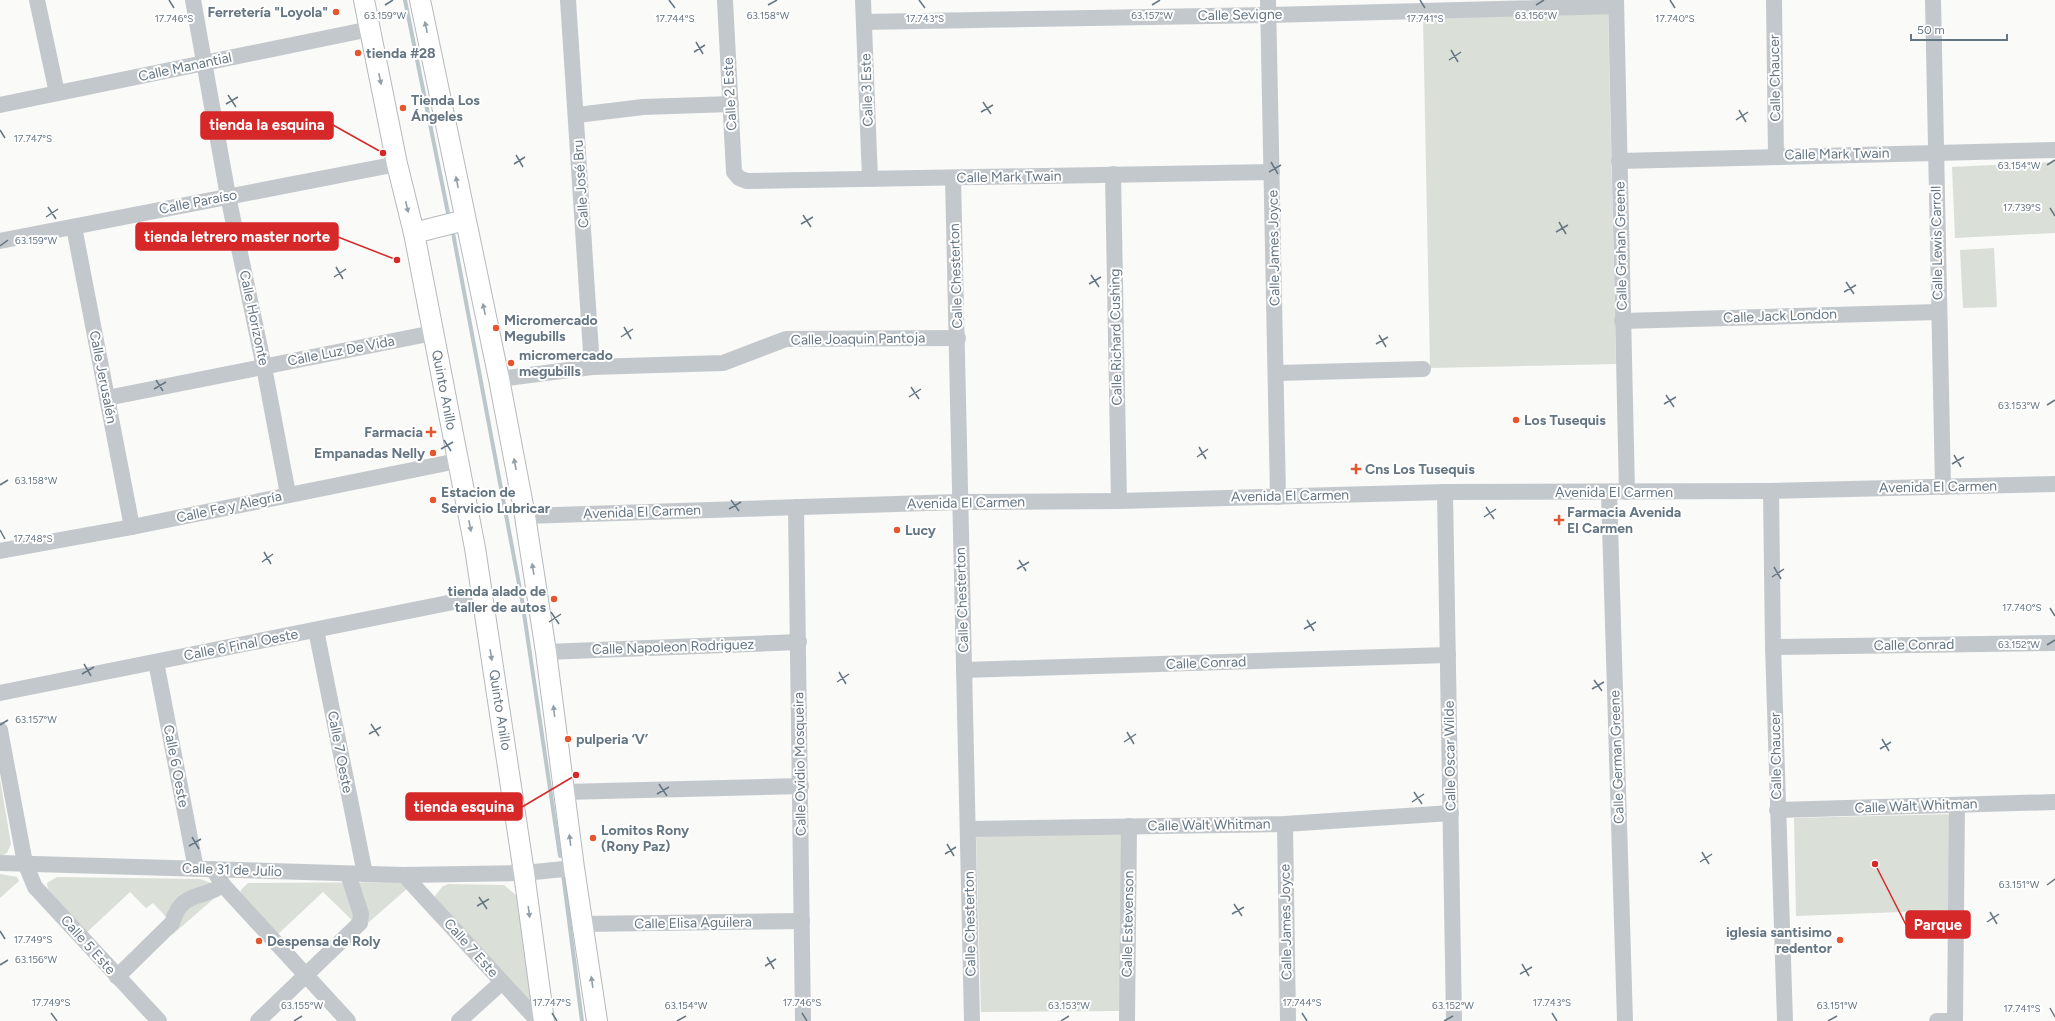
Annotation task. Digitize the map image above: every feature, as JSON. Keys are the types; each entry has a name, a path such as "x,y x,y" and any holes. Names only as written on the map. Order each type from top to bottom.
{"main road":[{"name":"Quinto Anillo","path":"364,0 397,164 414,233 483,596 524,873 544,1021"},
{"path":"420,0 499,379 525,516 546,652 574,868 597,1021"},
{"path":"414,233 465,220"}],"street":[{"path":"37,0 57,93"},
{"name":"Calle Horizonte","path":"193,0 228,196 264,367 288,494"},
{"name":"Calle José Bru","path":"568,0 577,115 592,368"},
{"name":"Calle 2 Este","path":"725,0 734,172 739,178 747,181"},
{"name":"Calle 3 Este","path":"863,0 870,179"},
{"name":"Calle Chaucer","path":"1774,0 1776,156"},
{"name":"Calle Lewis Carroll","path":"1933,0 1938,312 1943,487"},
{"name":"Calle Sevigne","path":"864,22 1268,7 1616,3"},
{"name":"Calle Grahan Greene","path":"1616,3 1626,492"},
{"name":"Calle James Joyce","path":"1268,7 1277,373 1278,496"},
{"name":"Calle Manantial","path":"0,105 370,29"},
{"path":"577,115 643,107 731,104"},
{"name":"Calle Mark Twain","path":"1619,161 2055,150"},
{"name":"Calle Paraíso","path":"0,241 397,164"},
{"name":"Calle Mark Twain","path":"747,181 1272,172"},
{"name":"Calle Richard Cushing","path":"1113,174 1119,501"},
{"name":"Calle Chesterton","path":"952,178 958,338 959,502 972,1021"},
{"name":"Calle Jerusalén","path":"74,227 132,527"},
{"name":"Calle Jack London","path":"1622,321 1938,312"},
{"name":"Calle Luz De Vida","path":"108,398 433,333"},
{"name":"Calle Joaquin Pantoja","path":"499,379 592,368 724,363 786,339 958,338"},
{"path":"1277,373 1423,369"},
{"name":"Calle Fe y Alegría","path":"0,551 132,527 288,494 457,461"},
{"name":"Avenida El Carmen","path":"525,516 959,502 1119,501 1445,492 1771,491 2055,484"},
{"name":"Calle Chaucer","path":"1771,491 1773,647 1785,1021"},
{"name":"Calle Oscar Wilde","path":"1445,492 1454,1021"},
{"name":"Calle German Greene","path":"1609,492 1625,1021"},
{"name":"Calle Ovidio Mosqueira","path":"796,507 804,1021"},
{"name":"Calle 6 Final Oeste","path":"0,693 483,596"},
{"name":"Calle 7 Oeste","path":"316,630 365,874"},
{"name":"Calle Napoleon Rodriguez","path":"546,652 799,642"},
{"name":"Calle Conrad","path":"1773,647 2055,643"},
{"name":"Calle Conrad","path":"964,670 1448,655"},
{"name":"Calle 6 Oeste","path":"156,662 196,869"},
{"path":"0,730 24,863"},
{"path":"564,792 801,786"},
{"name":"Calle Walt Whitman","path":"1778,810 2055,802"},
{"path":"1937,1021 1955,1021 1957,805"},
{"name":"Calle Walt Whitman","path":"968,829 1285,824 1451,813"},
{"name":"Calle James Joyce","path":"1285,824 1288,1021"},
{"name":"Calle Estevenson","path":"1127,1021 1129,826"},
{"name":"Calle 31 de Julio","path":"0,863 404,875 524,873 574,868"},
{"name":"Calle 5 Este","path":"24,863 35,887 159,1021"},
{"path":"212,869 222,885 348,1021"},
{"path":"258,1021 360,923 362,919 348,874"},
{"name":"Calle 7 Este","path":"404,875 538,1021"},
{"path":"117,977 172,923 174,916 184,901 192,896 214,891 222,885"},
{"name":"Calle Elisa Aguilera","path":"583,924 802,921"},
{"path":"459,1021 502,982"}],"shaded area":[{"path":"1608,11 1616,364 1430,368 1423,16"},
{"path":"2055,162 2055,233 1955,238 1952,167"},
{"path":"1994,248 1997,307 1963,308 1960,250"},
{"path":"0,779 11,844 7,853 0,857"},
{"path":"1956,814 1954,910 1796,916 1794,818"},
{"path":"1121,832 1121,1011 981,1012 976,835"},
{"path":"0,874 17,877 19,881 0,898"},
{"path":"57,877 200,879 211,883 168,919 153,903 146,908 130,892 86,933 48,889 47,883"},
{"path":"398,882 408,888 361,929 323,892 276,936 240,895 241,890 248,883"},
{"path":"448,884 504,885 517,896 533,1007 438,904 435,896 442,887"},
{"path":"219,894 172,935 171,930 182,909"}],"waterway":[{"path":"405,0 448,213"},
{"path":"453,233 522,600 560,856"},
{"path":"563,874 582,1021"}],"place":[{"name":"Ferretería \"Loyola\"","path":"336,12"},
{"name":"tienda #28","path":"358,53"},
{"name":"Tienda Los Ángeles","path":"403,108"},
{"name":"tienda la esquina","path":"383,153"},
{"name":"tienda letrero master norte","path":"397,260"},
{"name":"Micromercado Megubills","path":"496,328"},
{"name":"micromercado megubills","path":"511,363"},
{"name":"Los Tusequis","path":"1516,420"},
{"name":"Farmacia","path":"431,432"},
{"name":"Empanadas Nelly","path":"433,453"},
{"name":"Cns Los Tusequis","path":"1356,469"},
{"name":"Estacion de Servicio Lubricar","path":"433,500"},
{"name":"Farmacia Avenida El Carmen","path":"1559,520"},
{"name":"Lucy","path":"897,530"},
{"name":"tienda alado de taller de autos","path":"554,599"},
{"name":"pulperia ‘V’","path":"568,739"},
{"name":"tienda esquina","path":"576,775"},
{"name":"Lomitos Rony (Rony Paz)","path":"593,838"},
{"name":"Parque","path":"1875,864"},
{"name":"iglesia santisimo redentor","path":"1840,940"},
{"name":"Despensa de Roly","path":"259,941"}]}
